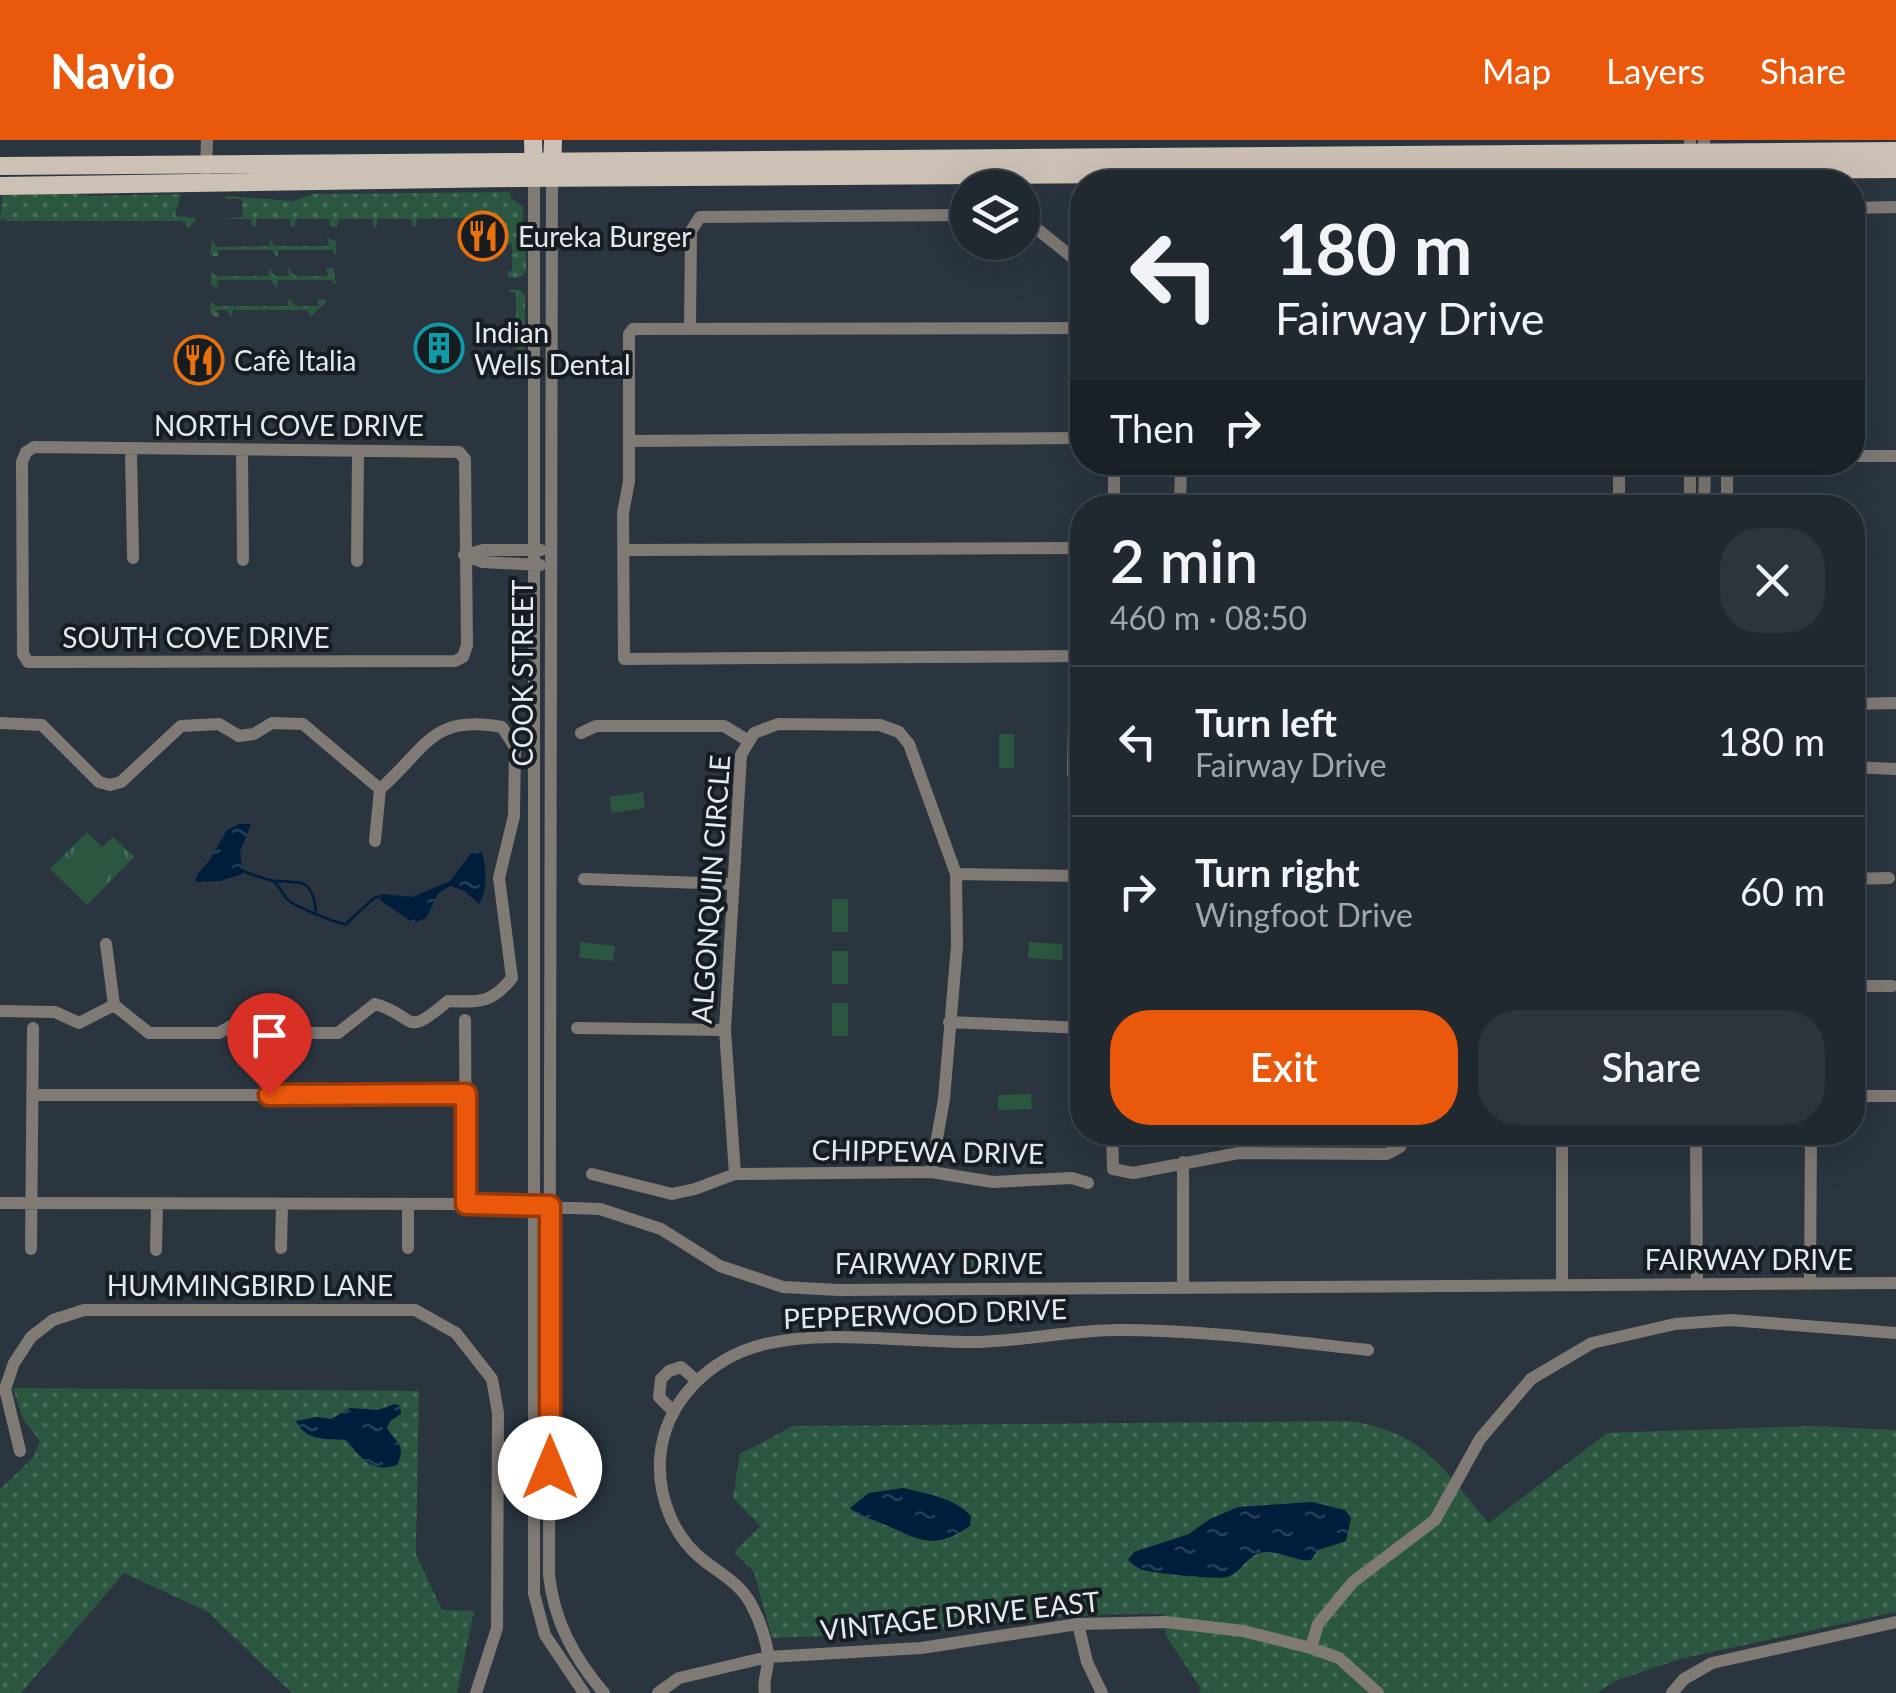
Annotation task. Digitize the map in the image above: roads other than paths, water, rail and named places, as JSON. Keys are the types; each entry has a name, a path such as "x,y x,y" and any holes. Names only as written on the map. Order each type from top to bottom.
{"main road":[{"name":"COOK STREET","path":"533,140 543,170"},
{"name":"COOK STREET","path":"543,170 553,140"},
{"path":"1312,170 1697,162 1896,151"},
{"path":"1697,162 1896,169"},
{"path":"0,166 206,173 543,170 1070,174"},
{"path":"0,186 206,173"}],"street":[{"path":"206,173 207,140"},
{"name":"COOK STREET","path":"543,170 550,566 549,1575 552,1605 578,1662 604,1693"},
{"name":"COOK STREET","path":"543,170 534,557 534,1594 545,1635 584,1693"},
{"path":"1865,208 1896,207"},
{"path":"690,329 691,231 700,217 950,215"},
{"path":"1040,231 1070,255"},
{"path":"1070,328 638,328 630,332 623,550 624,659 1070,656"},
{"path":"629,441 1070,438"},
{"name":"NORTH COVE DRIVE","path":"22,462 26,452 34,447 459,452 465,459 464,556"},
{"path":"131,450 133,558"},
{"path":"242,451 243,560"},
{"path":"357,561 358,452"},
{"path":"1865,456 1896,456"},
{"name":"SOUTH COVE DRIVE","path":"22,462 23,654 28,662 454,661 463,657 466,646 464,556"},
{"path":"623,550 1070,548"},
{"path":"534,557 549,549"},
{"path":"464,556 483,550 534,557 550,566"},
{"path":"1865,704 1896,703"},
{"path":"106,944 114,1005 148,1033 219,1033 243,1019 266,1032 338,1034 375,1004 408,1024 423,1022 448,1001 496,998 512,978 499,878 514,816 515,748 502,728 472,722 450,726 436,734 380,788 375,841"},
{"path":"0,723 42,725 99,782 110,785 121,782 181,726 220,724 239,736 254,734 272,724 303,724 380,788"},
{"name":"ALGONQUIN CIRCLE","path":"735,1174 725,1030 740,755 747,740 760,729 778,724 880,725 899,732 910,744 956,874 957,946 944,1099 931,1172"},
{"path":"581,733 596,726 724,726 747,740"},
{"path":"1865,767 1896,768"},
{"path":"956,874 1070,876"},
{"path":"1865,879 1889,878"},
{"path":"584,879 732,884"},
{"path":"1865,986 1892,986"},
{"path":"0,1011 55,1012 79,1024 114,1005"},
{"path":"465,1020 466,1204"},
{"path":"949,1022 1070,1027"},
{"path":"31,1249 33,1028"},
{"path":"577,1028 725,1030"},
{"path":"32,1095 466,1094"},
{"path":"1865,1096 1896,1096"},
{"path":"1112,1145 1113,1169 1132,1174 1239,1153 1387,1154 1400,1145"},
{"path":"1562,1145 1562,1285"},
{"path":"1696,1145 1697,1284"},
{"path":"1810,1284 1812,1145"},
{"path":"1183,1162 1183,1287"},
{"name":"CHIPPEWA DRIVE","path":"592,1174 672,1194 695,1190 735,1174 931,1172 992,1182 1072,1178 1088,1182"},
{"name":"FAIRWAY DRIVE","path":"0,1204 466,1204 600,1210 661,1230 720,1266 783,1286 839,1290 1896,1284"},
{"path":"156,1204 156,1250"},
{"path":"282,1204 282,1248"},
{"path":"408,1204 408,1248"},
{"name":"HUMMINGBIRD LANE","path":"20,1451 5,1388 14,1363 31,1337 52,1320 84,1310 415,1310 456,1333 492,1379 498,1413 498,1628 476,1693"},
{"path":"1311,1648 1318,1624 1353,1582 1436,1520 1480,1439 1531,1379 1592,1343 1675,1324 1731,1320 1896,1332"},
{"name":"PEPPERWOOD DRIVE","path":"768,1657 751,1604 732,1579 689,1546 666,1508 660,1460 665,1431 696,1380 724,1361 763,1344 820,1338 980,1342 1115,1330 1211,1332 1368,1350"},
{"path":"674,1412 659,1397 661,1379 681,1367 696,1380"},
{"name":"VINTAGE DRIVE EAST","path":"658,1693 680,1678 768,1657 922,1648 1078,1624 1166,1622 1243,1632 1311,1648 1339,1658 1378,1693"},
{"path":"1672,1693 1684,1679 1712,1663 1896,1622"},
{"path":"1078,1624 1088,1662 1102,1693"},
{"path":"765,1693 768,1657"}],"water":[{"path":"251,824 240,852 243,874 220,881 195,882 227,830"},
{"path":"477,850 482,852 485,871 479,904 465,891 450,886 438,894 426,918 413,923 380,900 382,894 412,897 450,881"},
{"path":"400,1406 401,1414 387,1428 401,1453 397,1465 388,1467 367,1462 346,1440 311,1436 296,1421 331,1419 350,1408 378,1410"},
{"path":"903,1488 956,1504 971,1516 970,1526 944,1539 922,1540 850,1508 869,1493"},
{"path":"1312,1502 1345,1510 1351,1518 1346,1541 1318,1550 1311,1560 1265,1552 1253,1556 1232,1575 1221,1578 1146,1571 1128,1560 1134,1552 1189,1534 1210,1519 1238,1507"}],"waterway":[{"path":"243,871 268,880 304,884 312,893 316,911"},
{"path":"273,881 291,903 346,924 381,896"}],"place":[{"name":"Eureka Burger","path":"483,236"},
{"name":"Indian Wells Dental","path":"439,348"},
{"name":"Cafè Italia","path":"199,360"}]}
